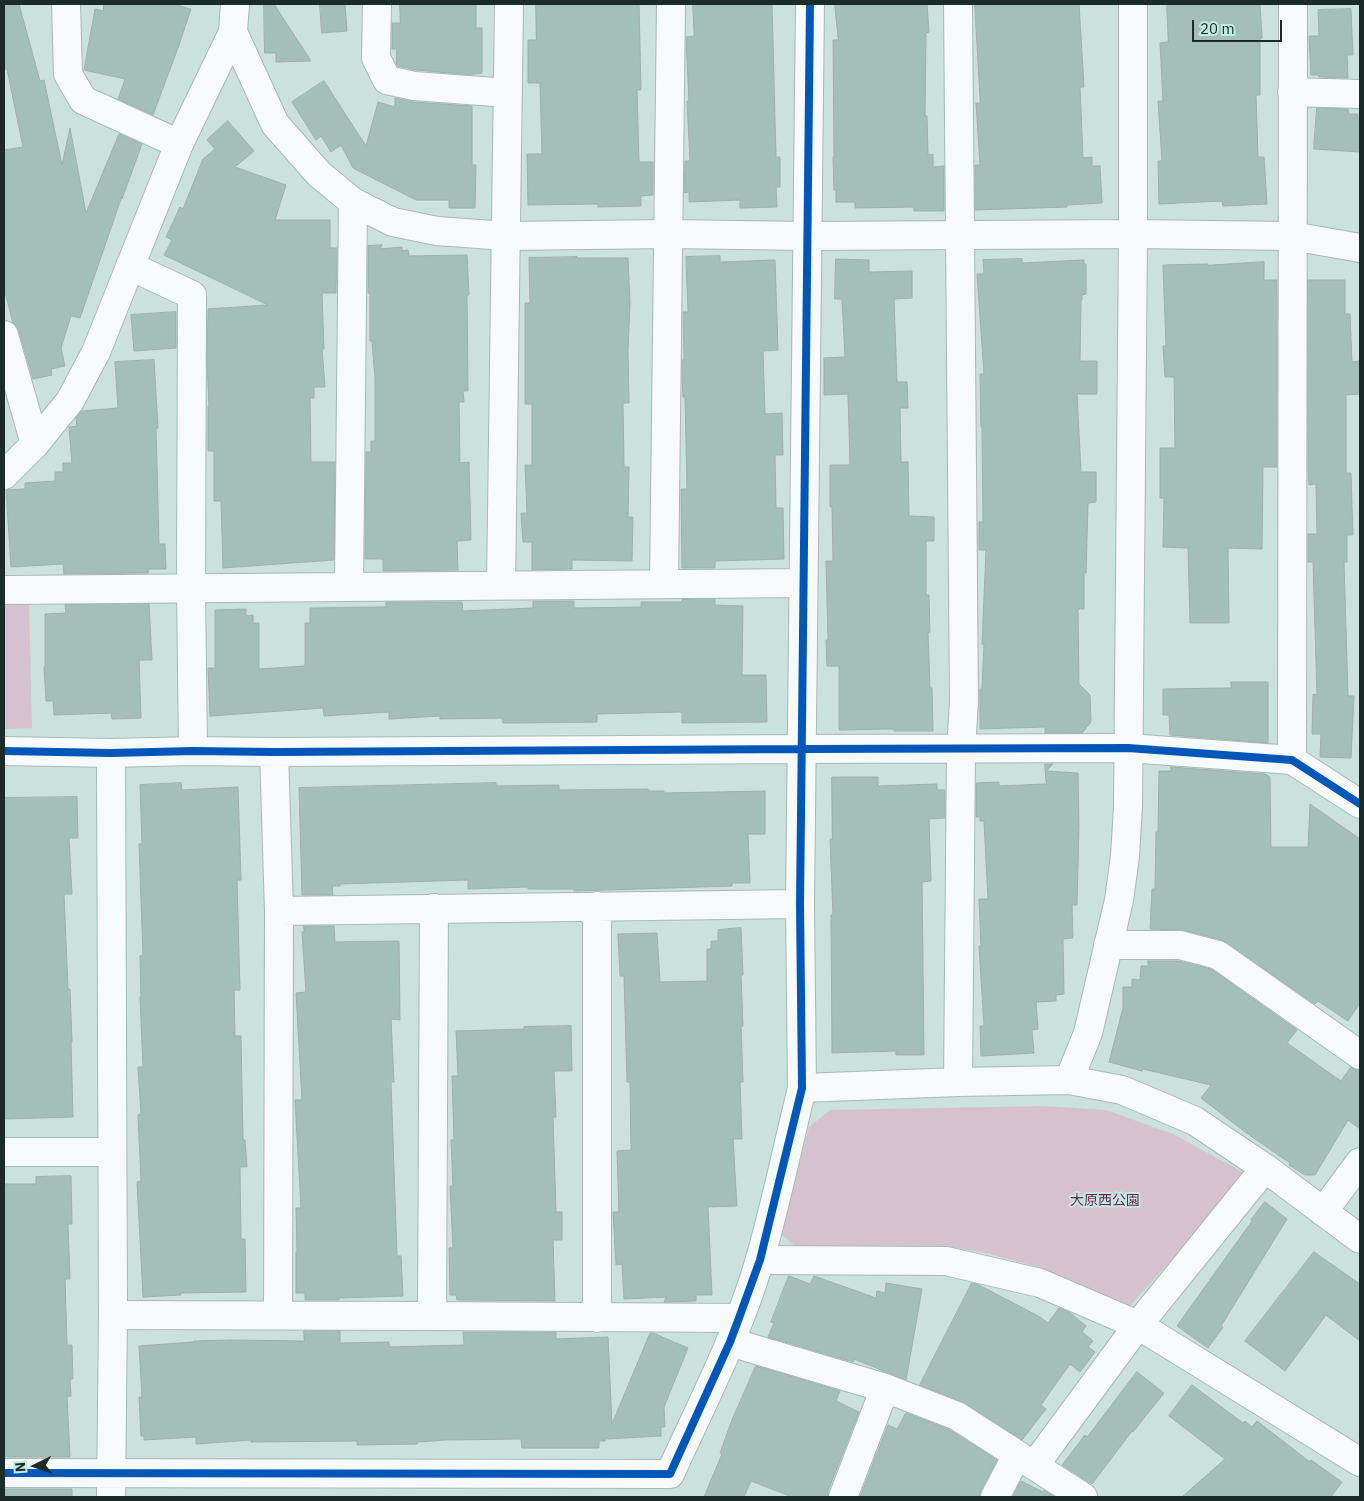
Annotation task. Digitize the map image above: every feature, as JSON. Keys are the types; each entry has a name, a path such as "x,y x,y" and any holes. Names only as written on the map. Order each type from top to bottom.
{"street":[{"path":"66,4 68,74 83,100 179,144"},
{"path":"4,475 35,444 70,401 96,352 179,144 233,32 235,4"},
{"path":"377,4 376,58 387,80 414,86 508,93"},
{"path":"501,585 509,4"},
{"path":"664,584 671,4"},
{"path":"4,1473 111,1485 670,1474 735,1330 760,1260 802,1088 800,904 810,4"},
{"path":"958,4 964,701 961,750 958,1082"},
{"path":"1069,1080 1088,1033 1119,900 1125,856 1128,806 1133,4"},
{"path":"1292,760 1293,4"},
{"path":"233,32 275,124 319,174 353,202 393,222 437,232 506,236 669,234 807,236 961,234 1292,236 1360,248"},
{"path":"1292,92 1360,94"},
{"path":"349,587 353,202"},
{"path":"130,266 192,295 191,589 193,752"},
{"path":"4,335 35,444"},
{"path":"4,590 804,583"},
{"path":"4,751 111,753 1128,748 1292,760 1360,804"},
{"path":"274,752 279,910 278,1315"},
{"path":"111,753 113,1316 111,1485"},
{"path":"279,910 800,904"},
{"path":"597,906 597,1318"},
{"path":"432,1316 434,908"},
{"path":"1108,945 1180,945 1218,955 1360,1055"},
{"path":"802,1088 1069,1080 1122,1090 1194,1121 1265,1168 1360,1239"},
{"path":"4,1152 112,1152"},
{"path":"1323,1212 1360,1162"},
{"path":"995,1497 1265,1168"},
{"path":"760,1260 946,1261 1040,1283 1138,1325 1360,1462"},
{"path":"113,1316 278,1315 597,1318 735,1330 957,1416 1083,1497"},
{"path":"843,1497 885,1388"}],"green space":[{"path":"4,601 29,602 32,728 4,729"},
{"name":"大原西公園","path":"1043,1106 1106,1110 1173,1134 1248,1175 1127,1309 1078,1284 1038,1267 982,1252 941,1246 797,1248 780,1233 809,1127 830,1110"}],"building":[{"path":"4,4 19,4 40,81 44,80 62,165 70,128 86,213 119,134 142,144 80,318 71,316 61,348 65,366 51,369 52,375 33,379 19,331 13,323 4,288 4,150 23,147 7,69 4,69"},
{"path":"104,4 173,4 191,9 153,115 118,99 125,79 84,70 95,9 103,11"},
{"path":"264,4 274,4 311,61 276,62 276,53 265,53"},
{"path":"320,4 345,4 347,31 322,33"},
{"path":"400,4 476,4 476,28 482,28 482,73 472,75 416,70 398,66 396,64 397,49 392,49 392,23 400,23"},
{"path":"536,4 639,4 641,90 637,90 639,162 653,162 653,195 641,196 641,206 598,207 598,204 528,205 527,154 542,154 540,83 528,83 528,40 536,40"},
{"path":"693,4 772,4 776,157 780,157 780,187 776,187 777,207 740,208 740,200 689,202 689,192 684,193 685,161 690,161 686,37 694,36"},
{"path":"835,4 927,4 929,32 926,33 925,116 927,116 928,155 933,154 933,167 944,166 944,211 914,211 914,207 855,208 855,202 836,202 833,157 833,40 838,40"},
{"path":"975,4 1079,4 1084,87 1080,87 1083,158 1092,157 1092,166 1100,166 1102,203 1067,205 1067,207 975,210 975,165 980,165 976,103 980,103"},
{"path":"1167,4 1260,4 1262,38 1260,38 1260,95 1256,95 1258,157 1264,157 1267,204 1223,206 1222,201 1159,204 1158,161 1162,161 1158,101 1163,101 1160,43 1168,42"},
{"path":"1351,9 1353,55 1347,55 1348,78 1311,75 1309,36 1319,36 1318,10"},
{"path":"324,81 366,146 378,102 395,107 395,98 413,102 472,106 472,165 476,165 475,208 449,208 449,200 416,200 353,168 341,145 331,152 321,136 316,140 292,102"},
{"path":"1317,108 1348,109 1349,114 1358,114 1358,119 1360,119 1360,152 1314,149"},
{"path":"228,121 254,151 235,167 286,185 275,220 330,220 330,248 337,248 336,293 322,293 324,349 322,349 325,387 314,387 314,398 310,398 311,462 335,462 334,560 223,568 221,501 214,501 214,451 208,451 208,309 268,305 164,255 172,240 166,237 180,207 183,209 203,159 215,149 207,140"},
{"path":"382,245 380,249 402,247 402,251 408,250 409,256 467,255 469,295 467,295 468,391 463,391 464,402 459,402 460,463 469,462 471,540 457,541 458,570 383,571 383,559 365,559 366,452 371,452 371,441 375,441 375,378 372,341 370,341 368,246"},
{"path":"720,256 720,262 775,260 778,350 763,351 765,414 782,413 783,455 775,455 776,508 783,508 784,559 715,561 715,568 682,568 681,489 687,489 685,397 683,397 682,380 682,360 684,360 683,312 688,312 686,257"},
{"path":"529,258 628,258 630,303 628,351 629,403 623,403 624,467 629,467 628,517 633,517 632,561 572,560 572,569 532,570 532,542 523,542 521,513 527,513 525,465 532,465 532,404 525,404 525,303 530,303"},
{"path":"836,259 869,260 869,272 912,271 912,298 894,299 897,382 907,382 908,408 900,408 901,462 908,462 909,516 934,517 934,541 926,541 926,595 929,595 930,632 928,633 933,731 894,731 894,729 839,730 839,666 827,666 826,561 833,561 830,465 850,465 848,394 824,395 824,358 845,357 842,299 835,299"},
{"path":"1022,259 1022,263 1084,260 1084,264 1086,264 1086,294 1082,295 1081,300 1080,361 1097,361 1097,394 1077,394 1081,472 1096,472 1096,502 1088,503 1084,609 1078,609 1079,684 1090,695 1091,722 1082,733 1045,733 1045,727 980,729 986,550 979,550 979,522 983,522 980,374 984,374 977,274 984,274 983,260"},
{"path":"1264,262 1264,280 1277,280 1277,467 1263,467 1262,549 1228,548 1229,623 1190,623 1188,548 1163,547 1164,498 1160,498 1160,448 1175,448 1174,377 1165,377 1163,346 1166,346 1163,265"},
{"path":"1308,280 1345,280 1345,314 1350,314 1352,362 1360,361 1360,394 1346,395 1346,473 1351,473 1353,535 1347,535 1347,562 1344,562 1348,696 1354,696 1351,758 1320,757 1321,734 1312,734 1313,694 1317,695 1313,562 1308,562 1308,534 1317,534 1316,484 1309,485 1308,467"},
{"path":"176,312 176,348 134,351 131,315"},
{"path":"154,360 158,428 156,428 159,544 165,544 166,569 149,569 148,573 64,574 63,564 11,567 6,490 25,489 25,483 55,481 55,472 63,472 63,463 72,463 69,427 77,426 76,418 82,411 118,408 115,362"},
{"path":"715,599 715,605 743,606 742,675 766,675 767,722 682,723 682,712 597,714 597,722 503,723 502,718 440,719 440,716 389,719 389,712 324,716 323,708 210,716 208,668 215,668 215,610 246,609 246,616 253,615 253,623 259,623 259,669 305,666 305,623 310,623 310,608 386,607 386,602 462,602 463,611 533,608 533,601 574,601 574,608 641,607 641,602 682,602 682,600"},
{"path":"149,604 152,660 139,660 141,718 112,719 111,713 54,715 53,701 46,701 44,667 45,614 66,613 65,605"},
{"path":"1231,682 1268,682 1268,743 1170,735 1169,715 1163,715 1163,689 1231,688"},
{"path":"1045,764 1053,764 1046,771 1078,773 1077,905 1072,905 1073,938 1063,939 1064,994 1056,995 1056,1001 1036,1002 1038,1029 1032,1030 1034,1053 981,1056 980,1026 984,1026 979,946 981,946 979,899 988,899 984,821 980,821 980,817 976,817 976,783 999,782 999,786 1046,784"},
{"path":"1171,767 1265,774 1270,777 1271,847 1308,847 1310,804 1360,839 1360,1003 1348,1021 1318,1001 1315,1004 1222,940 1184,930 1150,929 1152,889 1155,889 1159,771 1171,771"},
{"path":"832,777 878,777 878,786 937,784 937,790 945,790 945,818 929,819 931,881 922,882 924,1055 896,1055 896,1051 832,1053 831,915 833,915 830,839 832,839"},
{"path":"181,783 182,790 238,787 241,880 237,880 240,990 234,990 235,1036 241,1036 243,1140 245,1140 247,1167 240,1167 241,1239 245,1239 246,1292 180,1293 181,1295 143,1297 137,1182 141,1181 138,1115 141,1114 138,1067 143,1067 140,997 140,956 143,955 139,844 142,844 140,785"},
{"path":"496,783 496,786 559,785 559,790 648,789 648,791 664,791 664,793 765,791 765,834 748,834 750,883 732,883 732,886 574,891 574,889 528,889 528,887 468,889 468,880 340,884 340,886 332,886 333,895 302,895 299,788"},
{"path":"77,797 78,838 69,838 72,894 64,894 68,989 70,989 73,1117 4,1119 4,798"},
{"path":"304,926 334,926 335,942 399,941 400,1020 391,1019 394,1082 391,1082 397,1256 401,1256 403,1296 305,1300 305,1293 296,1293 296,1208 301,1208 295,1100 302,1100 296,993 306,992 302,932 304,932"},
{"path":"741,928 743,975 741,975 743,1082 740,1082 742,1139 733,1139 737,1206 708,1207 712,1295 696,1295 696,1301 664,1302 666,1297 624,1299 622,1264 616,1265 613,1212 619,1212 617,1151 631,1150 630,1082 627,1082 624,976 620,976 618,934 657,933 660,982 707,981 707,949 711,949 711,941 718,941 718,930"},
{"path":"1148,961 1178,961 1211,969 1297,1030 1287,1043 1341,1081 1351,1067 1360,1070 1360,1129 1348,1120 1315,1175 1305,1175 1289,1165 1290,1163 1245,1132 1201,1098 1211,1085 1143,1069 1142,1071 1109,1062 1123,1008 1123,987 1132,987 1132,979 1140,980 1141,966 1148,966"},
{"path":"571,1026 572,1071 554,1071 556,1117 553,1117 556,1212 562,1212 562,1240 553,1240 555,1301 457,1300 456,1295 450,1295 449,1248 453,1248 450,1186 453,1186 451,1140 454,1140 452,1076 458,1076 456,1031"},
{"path":"71,1176 72,1224 68,1224 70,1279 65,1279 67,1345 72,1345 73,1379 70,1379 71,1396 67,1396 70,1457 4,1457 4,1184 36,1184 36,1177"},
{"path":"1265,1202 1287,1219 1221,1326 1223,1327 1208,1348 1177,1326"},
{"path":"1314,1252 1360,1284 1360,1341 1326,1315 1285,1371 1245,1341"},
{"path":"789,1276 810,1284 814,1276 876,1298 877,1291 885,1293 886,1283 922,1289 906,1380 854,1359 853,1362 768,1337 774,1323 771,1322"},
{"path":"972,1283 1040,1317 1048,1323 1059,1308 1069,1312 1086,1326 1082,1332 1093,1341 1088,1347 1095,1352 1080,1372 1070,1364 1041,1405 1046,1409 1022,1440 965,1403 920,1385"},
{"path":"304,1331 340,1331 340,1343 389,1342 389,1347 464,1345 463,1332 556,1332 556,1339 608,1337 612,1424 650,1333 688,1348 664,1407 665,1427 661,1427 661,1436 605,1439 605,1441 599,1441 599,1448 522,1448 521,1439 446,1440 417,1442 417,1444 357,1445 357,1441 251,1442 251,1440 196,1444 196,1437 144,1440 144,1436 141,1436 139,1397 142,1397 139,1346 193,1341 304,1341"},
{"path":"756,1366 840,1391 836,1401 859,1412 828,1491 828,1497 792,1497 751,1481 744,1497 704,1497 722,1454 720,1453 732,1420"},
{"path":"1137,1372 1164,1393 1132,1431 1092,1484 1062,1465 1085,1435 1087,1437"},
{"path":"1192,1385 1243,1423 1245,1421 1252,1427 1257,1421 1310,1462 1311,1460 1342,1482 1331,1497 1182,1497 1225,1459 1169,1416"},
{"path":"906,1413 950,1430 997,1460 979,1497 860,1497 888,1425 897,1429"},
{"path":"1021,1481 1043,1492 1044,1490 1054,1497 1013,1497"},
{"path":"4,1489 72,1489 72,1497 4,1497"}],"cycle path":[{"path":"4,1473 670,1474 730,1342 760,1260 802,1088 800,904 810,4"},
{"path":"4,751 111,753 193,751 1128,748 1292,760 1360,804"}]}
